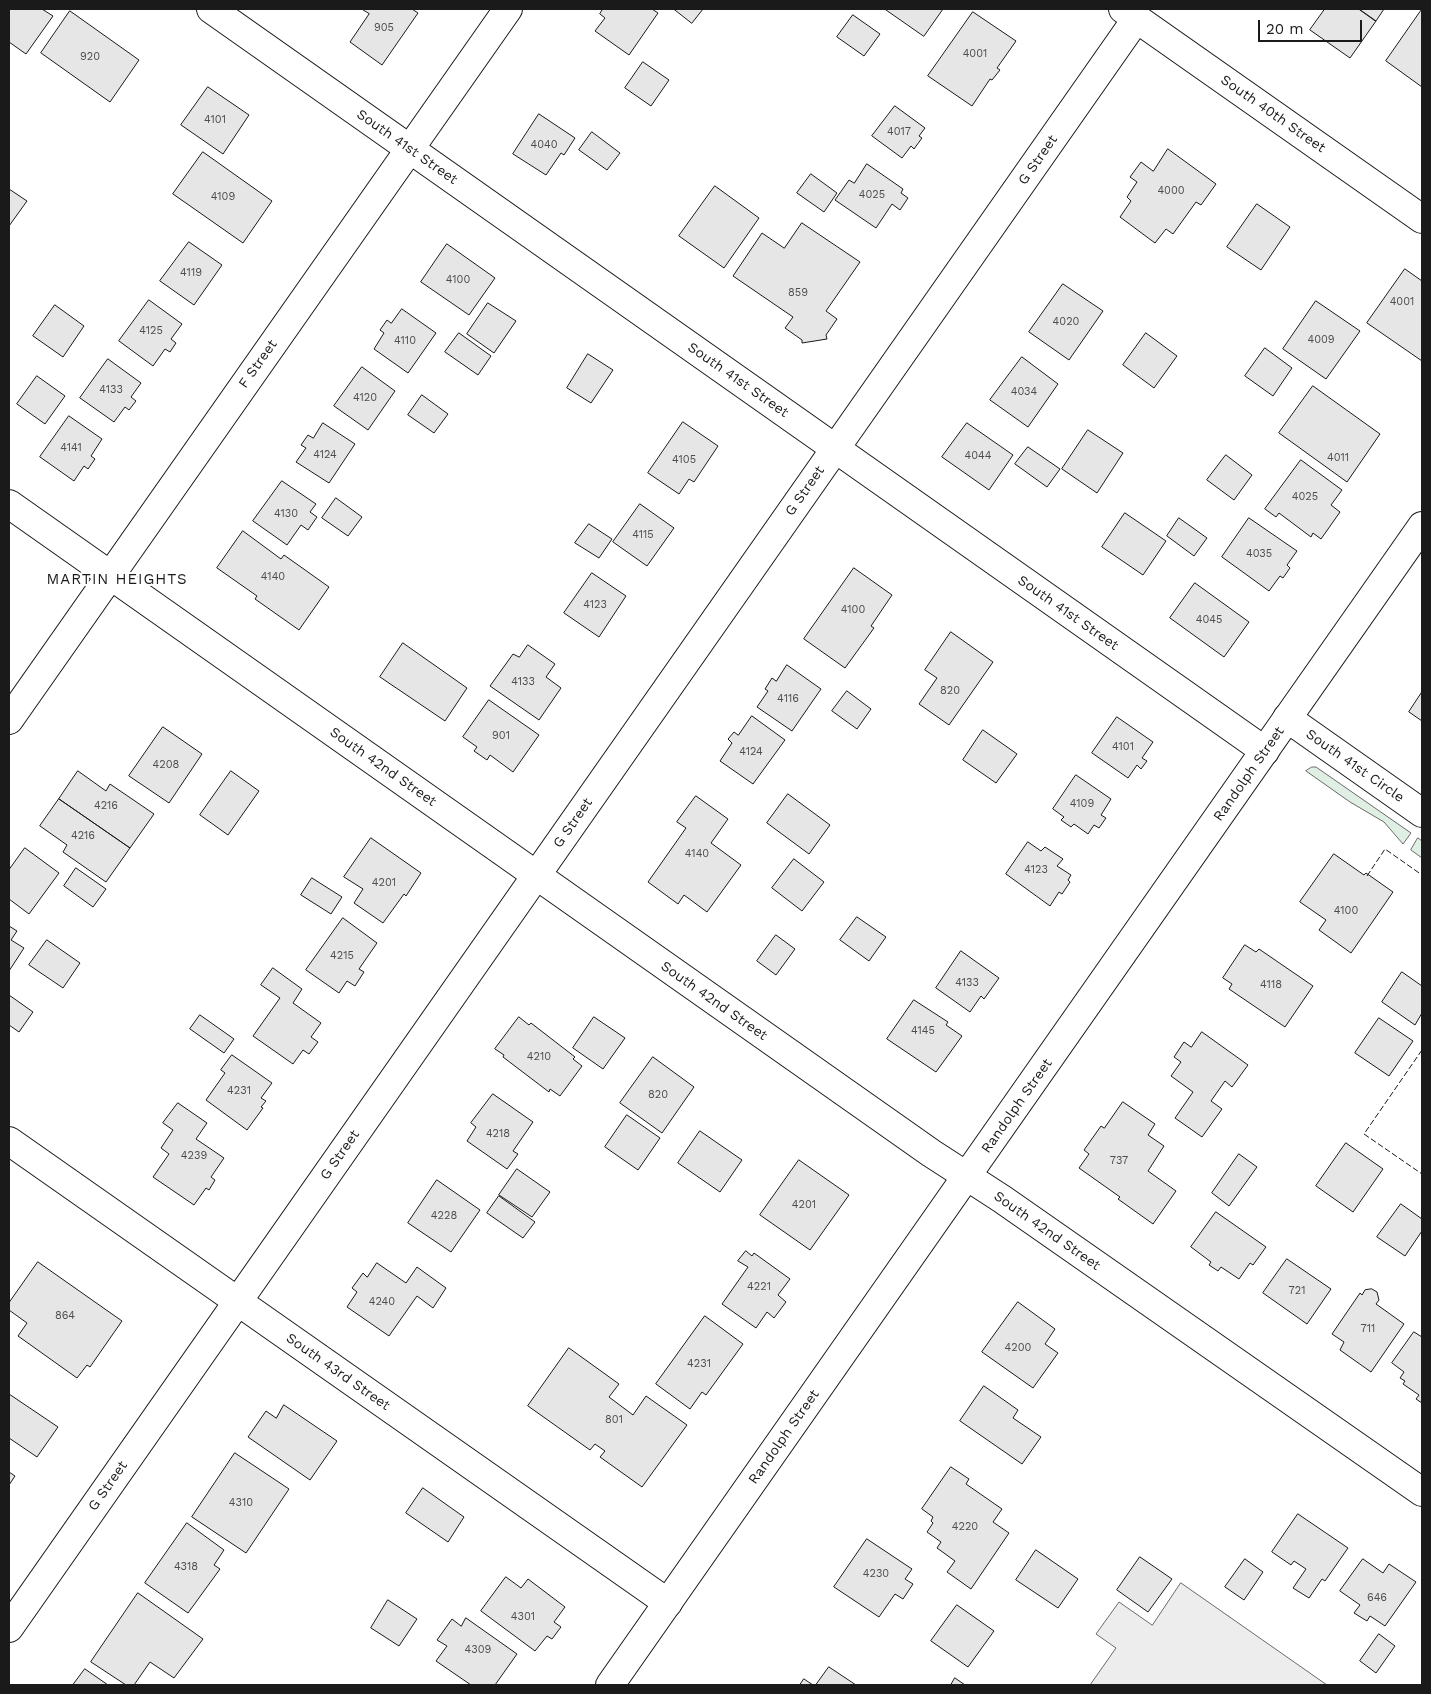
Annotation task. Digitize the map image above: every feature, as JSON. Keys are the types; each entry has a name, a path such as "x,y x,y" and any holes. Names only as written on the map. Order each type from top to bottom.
{"street":[{"name":"South 41st Street","path":"210,9 1264,751"},
{"name":"F Street","path":"9,720 508,9"},
{"name":"South 40th Street","path":"1130,14 1422,219"},
{"name":"G Street","path":"9,1628 835,448 1130,14"},
{"name":"South 42nd Street","path":"9,504 967,1178 1002,1199 1422,1492"},
{"name":"Randolph Street","path":"610,1685 1422,526"},
{"name":"South 41st Circle","path":"1287,718 1422,813"},
{"name":"South 43rd Street","path":"9,1141 668,1603"}],"green space":[{"path":"1316,767 1411,833 1403,844 1384,822 1350,802 1306,771"},
{"path":"1418,838 1422,841 1422,858 1411,850"}],"shaded area":[{"path":"1181,1583 1327,1685 1090,1685 1116,1648 1096,1634 1119,1602 1152,1625"}],"building":[{"path":"9,9 42,9 53,16 26,54 9,42"},
{"path":"362,9 412,9 418,13 382,65 350,42 369,14"},
{"path":"603,9 652,9 658,13 629,55 595,31 605,18 600,14"},
{"path":"674,9 703,9 692,23"},
{"path":"885,9 943,9 924,36"},
{"path":"1325,9 1359,9 1376,21 1350,58 1310,30"},
{"path":"1359,9 1384,9 1376,21"},
{"path":"1422,9 1422,87 1386,61"},
{"path":"70,11 139,60 110,102 41,53"},
{"path":"973,12 1016,41 997,68 1000,70 992,80 990,79 972,106 928,76"},
{"path":"853,15 880,34 864,56 837,37"},
{"path":"643,62 669,80 651,106 625,88"},
{"path":"208,87 249,115 223,154 181,125"},
{"path":"895,106 925,128 919,136 922,138 914,149 911,146 902,158 872,136"},
{"path":"539,114 575,138 564,155 561,153 546,175 513,154"},
{"path":"592,132 620,153 607,170 579,150"},
{"path":"1168,149 1216,184 1201,205 1196,202 1173,234 1166,229 1155,243 1120,217 1131,201 1127,197 1137,182 1130,177 1141,162 1153,171"},
{"path":"203,152 272,201 243,243 173,194"},
{"path":"867,164 903,189 901,193 908,198 900,210 892,204 876,228 835,200 849,180 854,183"},
{"path":"811,174 837,193 824,212 797,193"},
{"path":"715,186 759,218 724,268 679,236"},
{"path":"9,189 27,201 9,226"},
{"path":"1257,204 1290,227 1261,270 1227,247"},
{"path":"802,223 860,262 826,311 837,319 826,335 827,339 802,343 802,340 785,328 793,317 733,276 762,233 784,248"},
{"path":"189,242 222,265 194,305 160,281"},
{"path":"447,244 495,278 469,315 421,282"},
{"path":"1405,269 1422,281 1422,361 1367,323"},
{"path":"1063,284 1103,311 1069,360 1029,332"},
{"path":"149,300 182,324 171,339 176,343 170,352 165,349 153,366 119,341"},
{"path":"1316,301 1360,331 1326,379 1283,349"},
{"path":"488,303 516,321 494,353 467,334"},
{"path":"55,305 84,326 63,357 33,336"},
{"path":"402,309 436,333 408,373 374,349 384,333 380,330 387,320 391,323"},
{"path":"459,333 491,356 478,375 445,352"},
{"path":"1146,333 1177,356 1154,388 1123,365"},
{"path":"1265,348 1292,368 1273,396 1245,376"},
{"path":"588,354 613,370 591,403 567,388"},
{"path":"1022,357 1058,384 1028,427 990,400"},
{"path":"108,359 141,383 131,397 136,401 129,410 125,407 114,422 80,398"},
{"path":"362,367 395,391 368,430 334,406"},
{"path":"37,376 65,396 45,424 17,404"},
{"path":"1313,386 1380,434 1347,482 1279,433"},
{"path":"422,395 448,414 434,433 408,415"},
{"path":"69,416 102,439 91,456 95,459 88,469 84,466 74,481 40,457"},
{"path":"683,422 718,446 694,482 689,479 679,494 648,473"},
{"path":"323,423 355,444 329,483 296,462 306,448 301,445 308,435 313,438"},
{"path":"967,423 1013,455 989,490 942,457"},
{"path":"1088,430 1123,453 1097,493 1062,469"},
{"path":"1028,447 1060,469 1047,487 1015,464"},
{"path":"1226,455 1252,475 1234,500 1207,480"},
{"path":"1301,460 1342,490 1331,505 1340,512 1321,539 1313,533 1311,537 1279,513 1276,517 1265,509"},
{"path":"282,481 316,504 310,512 317,517 308,530 301,525 287,545 253,521"},
{"path":"336,498 362,517 348,536 322,518"},
{"path":"640,504 674,528 647,566 613,542"},
{"path":"1125,513 1166,541 1143,575 1102,547"},
{"path":"1179,518 1207,538 1194,556 1167,536"},
{"path":"1249,518 1297,551 1287,565 1290,568 1283,578 1280,576 1269,591 1222,557"},
{"path":"589,524 612,539 599,558 575,543"},
{"path":"243,531 281,559 284,555 329,587 299,630 255,599 257,596 217,568"},
{"path":"854,568 892,595 871,626 874,628 845,668 804,639"},
{"path":"592,573 626,596 599,637 564,613"},
{"path":"1195,583 1249,622 1224,657 1170,618"},
{"path":"951,632 993,662 949,725 919,704 937,678 925,670"},
{"path":"403,643 467,688 445,721 380,677"},
{"path":"528,645 555,664 546,677 561,688 539,720 490,686 513,654 519,657"},
{"path":"787,665 821,689 792,731 757,707 768,691 765,689 772,678 776,681"},
{"path":"847,691 871,709 857,729 832,711"},
{"path":"1422,692 1422,721 1409,712"},
{"path":"489,700 539,735 513,772 490,755 487,760 474,751 477,747 463,737"},
{"path":"752,716 785,740 753,784 720,761 732,743 728,739 734,732 738,735"},
{"path":"1117,717 1153,742 1142,758 1147,761 1141,769 1137,765 1128,778 1092,753"},
{"path":"163,727 202,754 169,803 129,776"},
{"path":"983,730 1017,754 996,783 963,760"},
{"path":"78,771 106,791 110,784 154,814 130,848 59,799"},
{"path":"231,771 259,791 228,835 200,815"},
{"path":"1076,775 1111,799 1101,815 1106,818 1099,828 1094,825 1088,834 1074,824 1071,827 1061,820 1064,817 1053,809"},
{"path":"788,794 830,825 809,854 767,823"},
{"path":"696,796 728,819 711,843 741,865 707,912 684,895 678,904 648,882 686,828 677,822"},
{"path":"59,799 130,848 106,882 63,852 67,845 40,826"},
{"path":"371,838 421,873 406,896 404,894 383,923 354,903 363,889 344,877"},
{"path":"1028,842 1041,851 1045,847 1063,859 1057,866 1071,875 1068,880 1070,882 1062,894 1059,892 1050,906 1006,874"},
{"path":"25,848 59,873 29,914 9,899 9,870"},
{"path":"1334,854 1393,892 1351,953 1319,930 1326,920 1300,902"},
{"path":"794,859 824,882 802,911 772,888"},
{"path":"76,868 106,889 93,907 64,886"},
{"path":"312,878 342,897 331,914 301,895"},
{"path":"857,917 886,937 869,961 840,940"},
{"path":"343,918 377,943 359,969 364,972 355,986 347,981 339,993 306,970"},
{"path":"9,926 17,931 11,940 24,948 9,971"},
{"path":"776,935 795,949 776,975 757,961"},
{"path":"47,940 80,963 63,988 29,965"},
{"path":"1245,945 1256,952 1259,949 1313,986 1285,1027 1229,989 1232,984 1223,978"},
{"path":"961,951 999,978 984,999 981,996 970,1012 936,988"},
{"path":"273,968 302,989 293,1003 321,1023 311,1037 318,1042 309,1054 303,1050 293,1064 253,1036 280,998 261,985"},
{"path":"1402,972 1422,986 1422,1013 1415,1025 1382,1002"},
{"path":"9,995 33,1012 19,1032 9,1025"},
{"path":"914,1000 948,1022 946,1025 962,1036 936,1072 887,1039"},
{"path":"200,1015 234,1039 224,1053 190,1029"},
{"path":"519,1017 529,1025 531,1023 575,1057 573,1059 582,1066 560,1096 550,1089 549,1092 495,1049"},
{"path":"594,1017 625,1038 603,1069 573,1048"},
{"path":"1379,1018 1413,1041 1389,1076 1355,1053"},
{"path":"1202,1032 1248,1065 1232,1087 1225,1081 1211,1101 1222,1109 1202,1137 1175,1118 1193,1092 1171,1076 1181,1062 1174,1057 1184,1042 1191,1047"},
{"path":"232,1055 272,1083 261,1098 266,1101 261,1107 263,1108 247,1130 206,1100 225,1073 221,1070"},
{"path":"653,1057 694,1087 662,1133 620,1103"},
{"path":"493,1094 533,1122 513,1151 518,1154 507,1169 467,1141 476,1127 471,1123"},
{"path":"1123,1102 1155,1124 1148,1135 1164,1146 1148,1171 1176,1191 1153,1224 1118,1199 1120,1197 1079,1168 1089,1154 1084,1150 1101,1126 1104,1128"},
{"path":"178,1103 207,1123 196,1139 224,1158 211,1177 215,1180 209,1190 206,1188 194,1205 153,1177 169,1154 161,1148 173,1130 163,1123"},
{"path":"627,1115 660,1138 638,1170 605,1147"},
{"path":"700,1131 742,1160 720,1192 678,1163"},
{"path":"1346,1143 1383,1169 1353,1212 1316,1186"},
{"path":"1239,1154 1257,1167 1229,1206 1212,1193"},
{"path":"799,1160 849,1195 810,1250 760,1215"},
{"path":"517,1169 550,1192 532,1217 499,1195"},
{"path":"437,1180 480,1210 451,1252 408,1223"},
{"path":"499,1196 535,1222 523,1238 487,1213"},
{"path":"1401,1204 1422,1219 1422,1231 1405,1256 1377,1237"},
{"path":"1216,1212 1266,1247 1253,1265 1250,1263 1239,1279 1221,1267 1218,1271 1209,1265 1211,1262 1191,1247"},
{"path":"746,1251 752,1256 754,1253 790,1279 778,1295 786,1302 774,1318 767,1312 756,1328 722,1304 748,1267 738,1261"},
{"path":"1287,1259 1331,1289 1307,1324 1263,1293"},
{"path":"38,1262 122,1321 90,1367 87,1365 77,1378 18,1336 27,1323 9,1310 9,1303"},
{"path":"377,1263 406,1283 417,1267 446,1288 433,1308 417,1296 389,1336 347,1307 357,1292 352,1288 363,1273 367,1277"},
{"path":"1372,1289 1377,1292 1379,1300 1376,1304 1404,1324 1371,1372 1340,1350 1344,1342 1332,1334 1360,1293 1362,1295 1365,1290"},
{"path":"1018,1302 1055,1329 1045,1344 1058,1353 1033,1388 982,1352"},
{"path":"705,1316 743,1344 706,1395 702,1392 690,1409 656,1384"},
{"path":"1414,1332 1422,1337 1422,1403 1416,1399 1419,1395 1403,1384 1405,1381 1400,1378 1404,1372 1392,1363"},
{"path":"569,1348 619,1384 609,1397 633,1415 646,1396 687,1425 642,1487 600,1457 605,1451 595,1444 590,1450 528,1406"},
{"path":"984,1386 1018,1410 1013,1418 1041,1437 1022,1464 960,1421"},
{"path":"9,1394 58,1427 37,1457 9,1438"},
{"path":"284,1405 337,1441 310,1480 248,1437 266,1411 276,1418"},
{"path":"235,1453 289,1489 246,1553 192,1517"},
{"path":"951,1467 969,1479 966,1484 1002,1509 993,1522 1009,1533 971,1589 947,1572 955,1561 937,1548 941,1542 927,1532 933,1523 931,1521 933,1517 922,1509"},
{"path":"9,1472 15,1476 9,1485"},
{"path":"423,1488 464,1517 448,1542 406,1513"},
{"path":"1298,1514 1348,1548 1325,1581 1322,1579 1309,1598 1293,1588 1306,1569 1294,1561 1291,1565 1272,1552"},
{"path":"187,1523 224,1550 214,1565 220,1569 188,1613 145,1583"},
{"path":"867,1539 912,1569 905,1579 913,1584 903,1599 895,1594 879,1617 834,1587"},
{"path":"1036,1550 1078,1579 1058,1608 1016,1580"},
{"path":"1140,1557 1172,1579 1148,1612 1117,1590"},
{"path":"1245,1559 1263,1572 1244,1600 1225,1587"},
{"path":"1363,1559 1383,1573 1389,1564 1416,1582 1385,1626 1370,1616 1367,1621 1354,1613 1360,1605 1340,1591"},
{"path":"506,1577 521,1588 528,1579 565,1607 554,1622 561,1627 552,1639 547,1636 535,1651 481,1611"},
{"path":"138,1593 203,1639 174,1678 150,1662 134,1685 126,1685 91,1662"},
{"path":"388,1600 417,1619 399,1646 371,1628"},
{"path":"957,1605 994,1631 968,1667 931,1641"},
{"path":"466,1618 517,1654 495,1685 471,1685 436,1661 447,1646 437,1640 452,1619 461,1626"},
{"path":"1379,1634 1395,1646 1376,1673 1360,1661"},
{"path":"829,1667 856,1685 816,1685"},
{"path":"85,1669 108,1685 73,1685"},
{"path":"955,1678 965,1685 951,1685"},
{"path":"804,1679 813,1685 800,1685"}],"fence":[{"path":"1367,876 1385,849 1422,875"},
{"path":"1422,1050 1364,1134 1422,1174"}],"district":[{"name":"MARTIN HEIGHTS","path":"117,580"}]}
